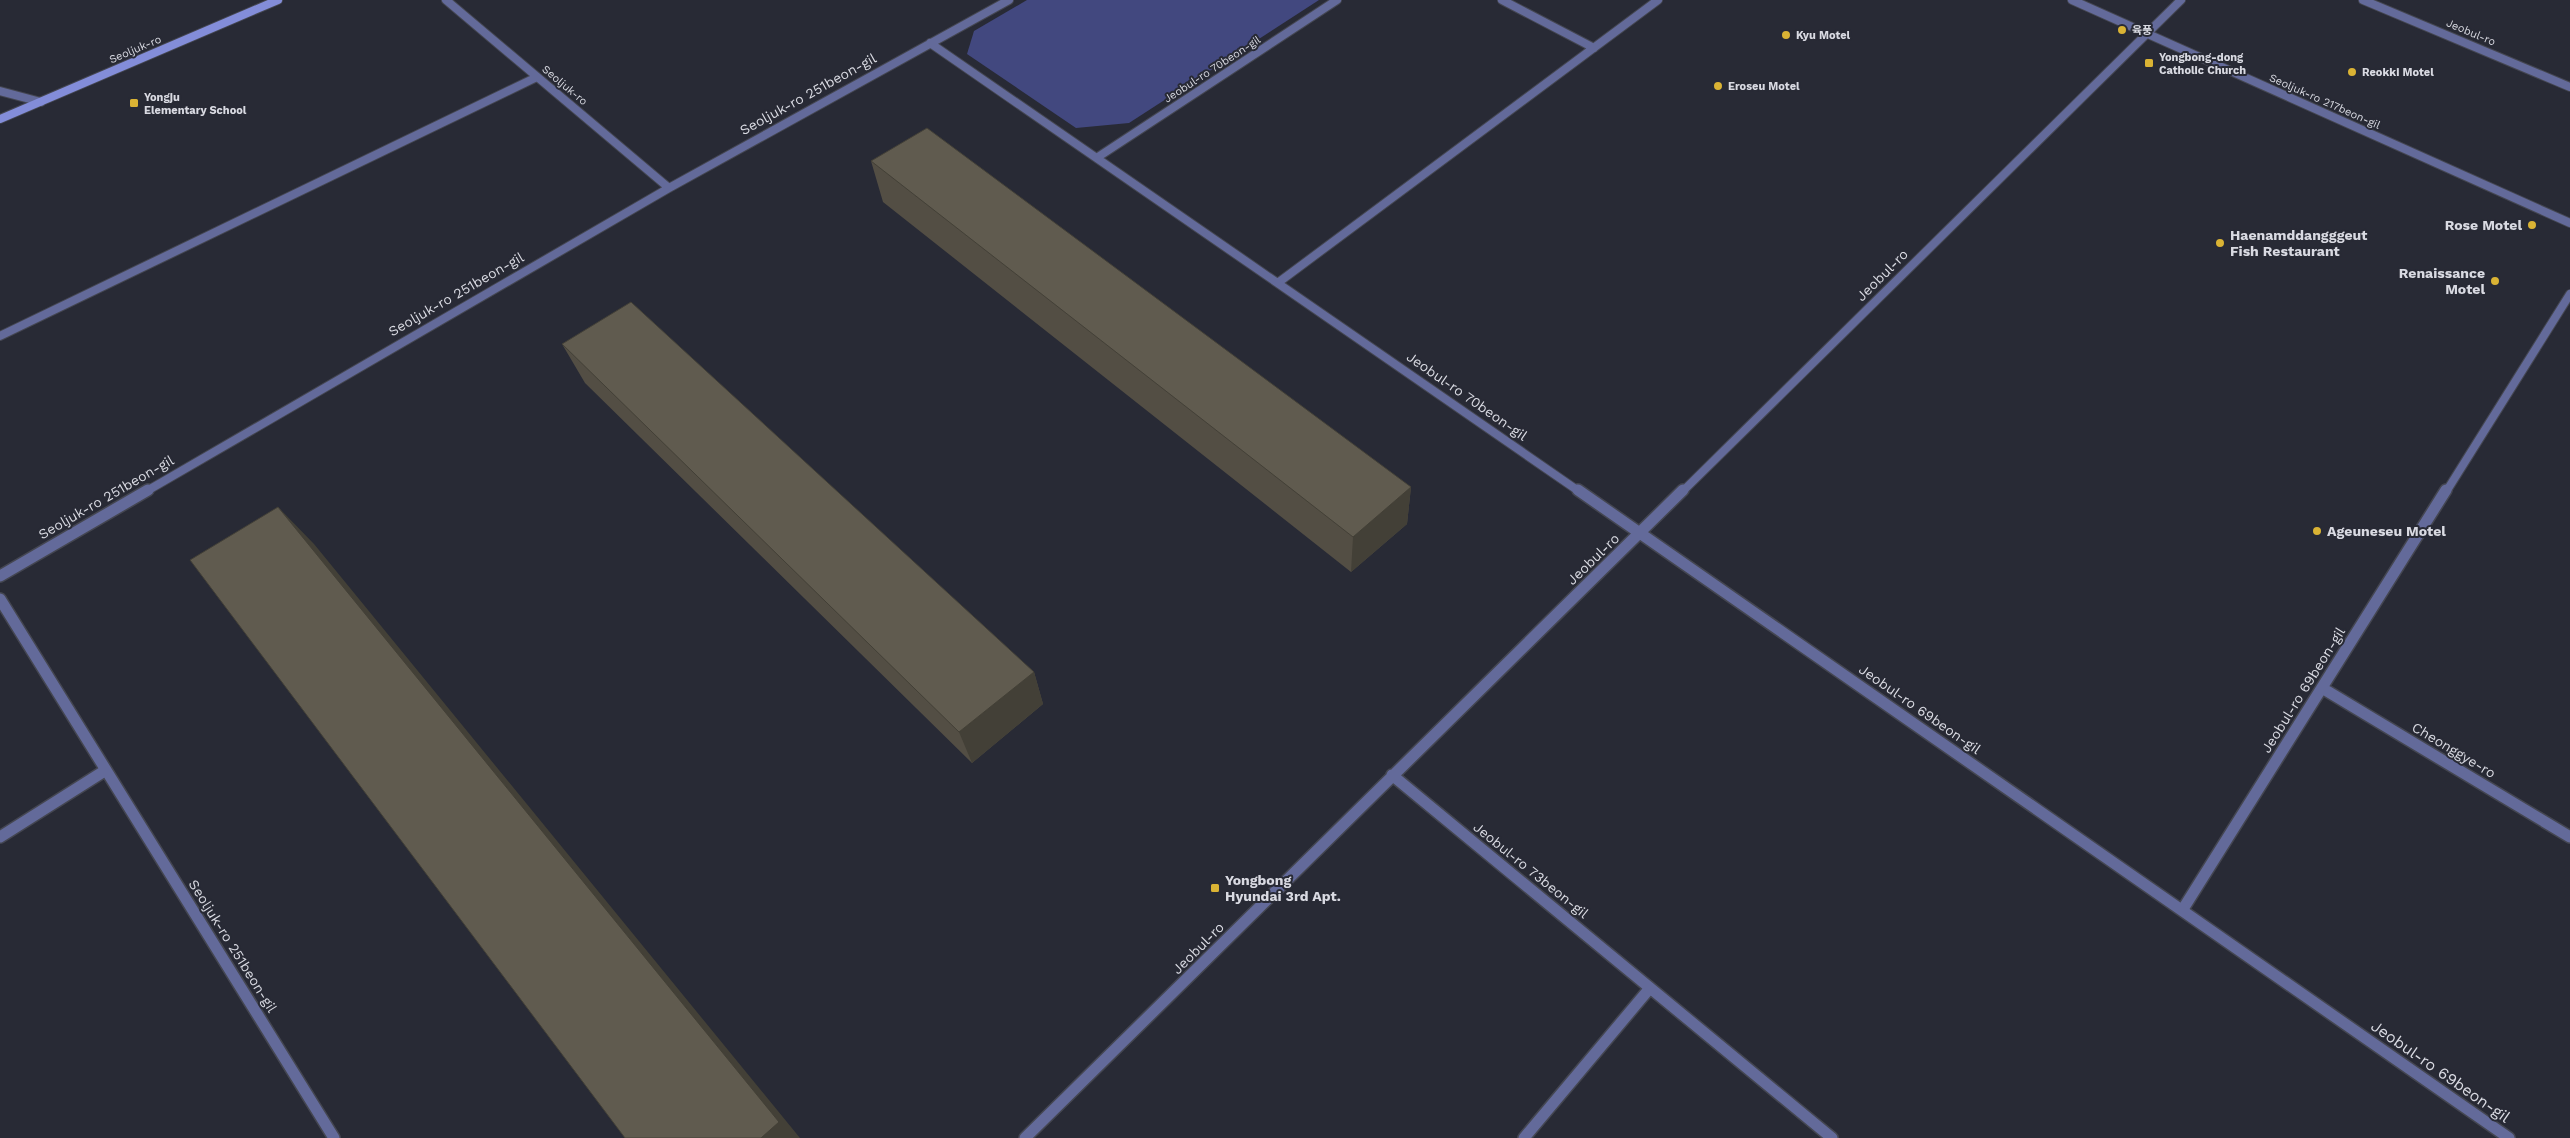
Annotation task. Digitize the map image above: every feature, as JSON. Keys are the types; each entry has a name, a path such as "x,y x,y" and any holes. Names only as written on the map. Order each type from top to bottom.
{"main road":[{"name":"Seoljuk-ro","path":"0,119 278,0"}],"street":[{"name":"Seoljuk-ro","path":"446,0 669,188"},
{"path":"930,43 1009,0"},
{"name":"Jeobul-ro 70beon-gil","path":"1098,157 1337,0"},
{"path":"1502,0 1594,48"},
{"path":"1278,282 1658,0"},
{"name":"Seoljuk-ro 217beon-gil","path":"2072,0 2570,223"},
{"name":"Jeobul-ro","path":"1025,1138 2181,0"},
{"name":"Jeobul-ro","path":"2363,0 2570,87"},
{"name":"Jeobul-ro 70beon-gil","path":"930,43 1098,157 1640,533"},
{"name":"Seoljuk-ro 251beon-gil","path":"0,576 669,188 930,43"},
{"path":"0,336 538,77"},
{"path":"0,91 41,102"},
{"name":"Jeobul-ro 69beon-gil","path":"2183,909 2570,294"},
{"name":"Jeobul-ro 69beon-gil","path":"1640,533 2183,909 2509,1138"},
{"name":"Seoljuk-ro 251beon-gil","path":"0,599 334,1138"},
{"name":"Cheonggye-ro","path":"2322,688 2570,837"},
{"path":"0,838 106,770"},
{"name":"Jeobul-ro 73beon-gil","path":"1392,775 1832,1138"},
{"path":"1524,1138 1650,988"}],"shaded area":[{"path":"1027,0 1319,0 1129,123 1076,128 967,54 974,31"}],"building":[{"path":"927,128 1411,487 1353,537 871,161"},
{"path":"631,302 1034,672 959,732 562,344"},
{"path":"278,507 779,1122 761,1138 625,1138 190,560"}],"place":[{"name":"육풍","path":"2122,30"},
{"name":"Kyu Motel","path":"1786,35"},
{"name":"Yongbong-dong Catholic Church","path":"2149,63"},
{"name":"Reokki Motel","path":"2352,72"},
{"name":"Eroseu Motel","path":"1718,86"},
{"name":"Yongju Elementary School","path":"134,103"},
{"name":"Rose Motel","path":"2532,225"},
{"name":"Haenamddangggeut Fish Restaurant","path":"2220,243"},
{"name":"Renaissance Motel","path":"2495,281"},
{"name":"Ageuneseu Motel","path":"2317,531"},
{"name":"Yongbong Hyundai 3rd Apt.","path":"1215,888"}]}
